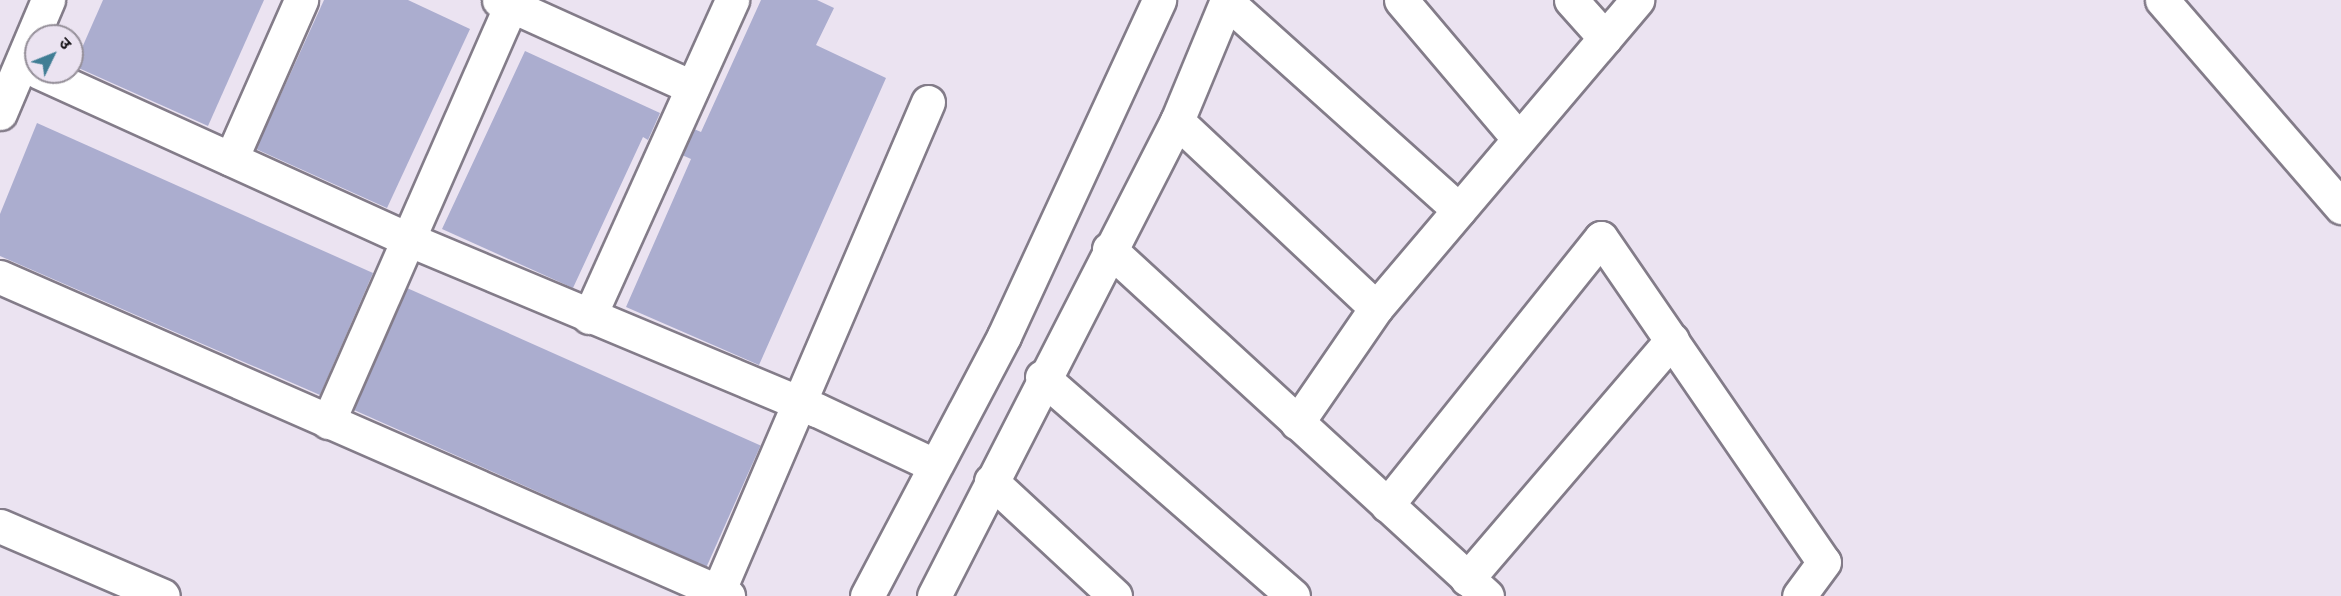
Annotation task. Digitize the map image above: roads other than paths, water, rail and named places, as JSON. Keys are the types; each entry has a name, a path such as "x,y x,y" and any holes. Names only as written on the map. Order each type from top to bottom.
{"street":[{"path":"39,24 48,0"},
{"path":"231,159 300,0"},
{"path":"589,317 732,0"},
{"path":"867,596 933,465 1004,336 1160,0"},
{"path":"934,596 1042,377 1177,121 1226,0 1459,210"},
{"path":"1401,0 1519,139"},
{"path":"1571,0 1605,38"},
{"path":"1297,423 1376,308 1637,0"},
{"path":"2162,0 2341,207"},
{"path":"328,422 410,240 505,3 692,87"},
{"path":"0,113 24,65"},
{"path":"66,84 410,240 589,317 797,402 933,465"},
{"path":"0,277 723,594 797,402 928,102"},
{"path":"1177,121 1376,308"},
{"path":"1387,505 1601,238 1824,562 1799,596"},
{"path":"1109,249 1477,587 1672,340"},
{"path":"1042,377 1293,596"},
{"path":"991,481 1115,596"},
{"path":"0,526 163,596"}]}
